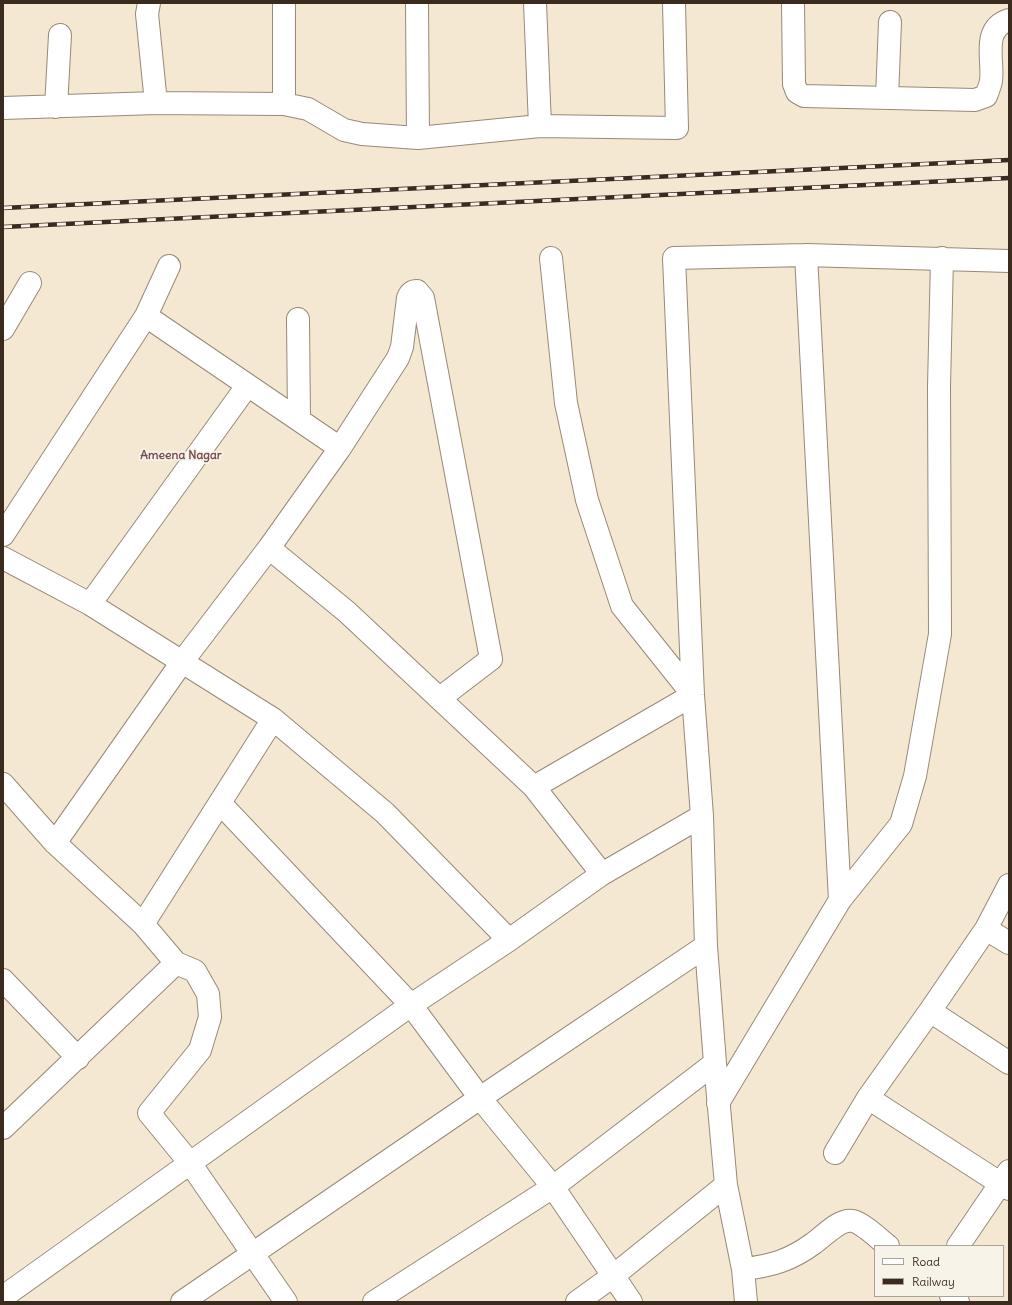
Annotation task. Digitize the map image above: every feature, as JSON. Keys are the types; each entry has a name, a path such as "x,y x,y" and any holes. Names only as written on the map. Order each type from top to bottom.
{"street":[{"path":"149,3 147,14 156,103"},
{"path":"284,3 284,104"},
{"path":"417,3 418,138"},
{"path":"535,3 540,126"},
{"path":"3,108 56,108 156,103 284,104 308,109 344,130 362,134 418,138 540,126 677,128 674,3"},
{"path":"793,6 794,84 798,92 804,96 975,100 986,96 991,80 990,49 994,31 1003,22 1009,20"},
{"path":"887,98 890,22"},
{"path":"56,108 60,35"},
{"path":"806,255 840,900"},
{"path":"746,1302 743,1269 726,1185 714,1063 706,946 702,816 693,695 674,258 806,255 1009,261"},
{"path":"551,258 566,403 589,507 622,606 693,695"},
{"path":"718,1103 840,900 902,824 915,776 940,634 939,388 942,258"},
{"path":"3,535 146,316 169,266"},
{"path":"3,329 30,283"},
{"path":"55,843 182,662 269,548 340,448 398,358 402,347 408,298 410,293 417,291 422,298 492,659 440,698"},
{"path":"146,316 340,448"},
{"path":"298,318 299,420"},
{"path":"90,604 247,386"},
{"path":"269,548 347,612 534,787 602,874"},
{"path":"3,558 90,604 273,719 385,813 509,940"},
{"path":"534,787 693,695"},
{"path":"143,924 273,719"},
{"path":"3,784 55,843 143,924 176,963 195,971 208,994 210,1017 200,1050 149,1113 190,1163 286,1302"},
{"path":"220,803 411,1005 480,1098 553,1187 632,1302"},
{"path":"3,1297 411,1005 509,940 602,874 702,816"},
{"path":"835,1153 868,1098 986,929 1009,885"},
{"path":"986,929 1009,943"},
{"path":"182,1302 480,1098 706,946"},
{"path":"4,1125 78,1058 176,963"},
{"path":"3,980 78,1058"},
{"path":"930,1011 1009,1063"},
{"path":"374,1302 553,1187 714,1063"},
{"path":"868,1098 1006,1181 959,1245"},
{"path":"577,1302 613,1276 726,1185"},
{"path":"743,1269 766,1267 793,1257 814,1244 842,1221 852,1221 861,1225 887,1245"}],"railway":[{"path":"3,208 1009,160"},
{"path":"3,227 1009,178"}],"district":[{"name":"Ameena Nagar","path":"181,456"}]}
